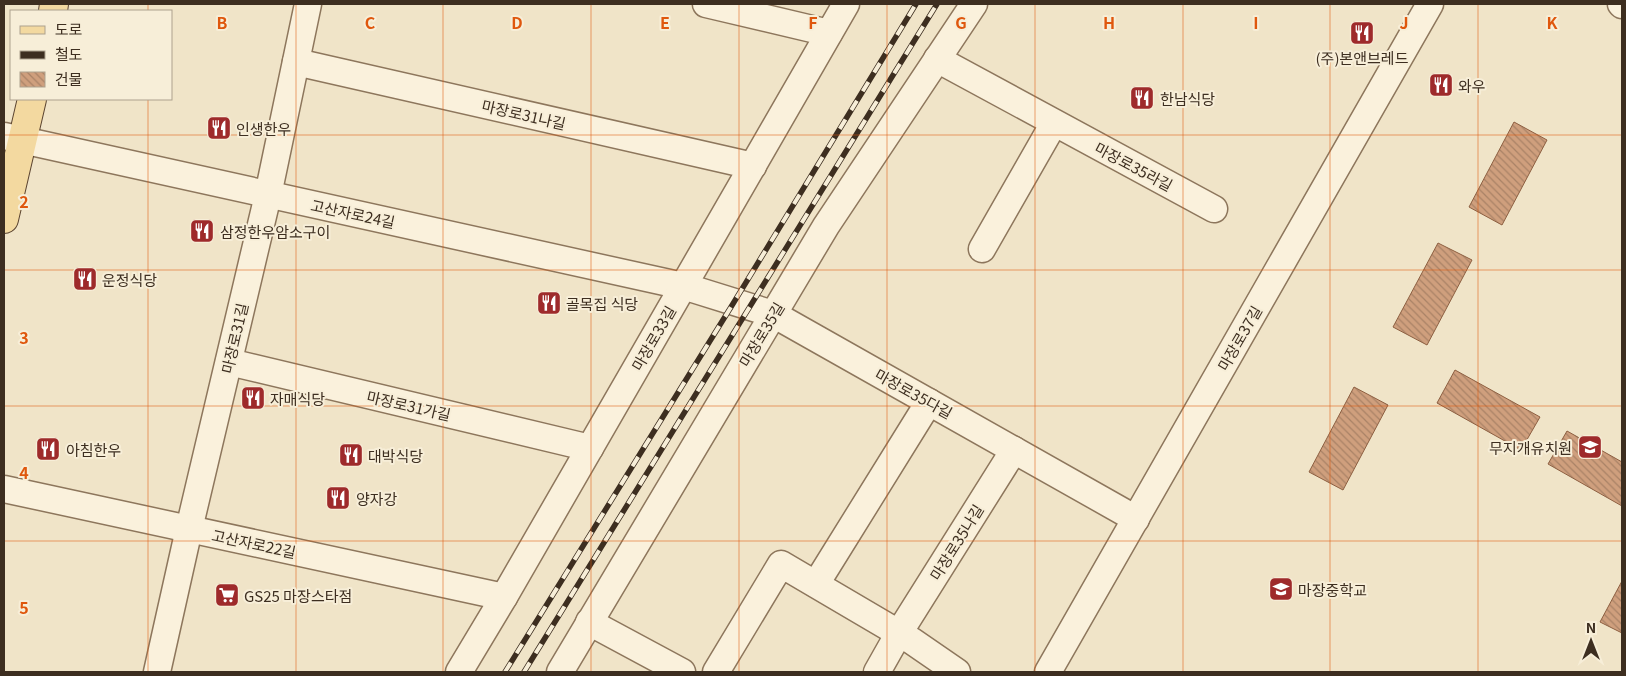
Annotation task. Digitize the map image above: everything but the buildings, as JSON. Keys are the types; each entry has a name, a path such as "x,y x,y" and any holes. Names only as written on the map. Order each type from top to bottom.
{"main road":[{"path":"4,218 13,138 32,100"}],"street":[{"name":"마장로31길","path":"157,672 268,195 308,4"},
{"path":"706,4 829,33"},
{"name":"마장로33길","path":"459,672 846,4"},
{"name":"마장로35길","path":"560,672 826,226 974,4"},
{"name":"마장로37길","path":"1048,672 1430,4"},
{"name":"마장로35라길","path":"937,59 1214,209"},
{"name":"마장로31나길","path":"296,62 752,166"},
{"path":"982,249 1054,123"},
{"name":"고산자로24길","path":"13,138 683,286"},
{"name":"마장로35다길","path":"683,286 773,314 1136,519"},
{"name":"마장로31가길","path":"229,362 590,448"},
{"path":"816,584 929,402"},
{"name":"마장로35나길","path":"877,672 899,633 1014,450"},
{"name":"고산자로22길","path":"4,489 504,597"},
{"path":"716,672 781,564 899,633 957,672"},
{"path":"589,622 682,672"}],"railway":[{"path":"505,672 916,4"},
{"path":"524,672 937,4"}],"place":[{"name":"(주)본앤브레드","path":"1362,33"},
{"name":"와우","path":"1441,85"},
{"name":"한남식당","path":"1142,98"},
{"name":"인생한우","path":"219,128"},
{"name":"삼정한우암소구이","path":"202,231"},
{"name":"운정식당","path":"85,279"},
{"name":"골목집 식당","path":"549,303"},
{"name":"자매식당","path":"253,398"},
{"name":"무지개유치원","path":"1590,447"},
{"name":"아침한우","path":"48,449"},
{"name":"대박식당","path":"351,455"},
{"name":"양자강","path":"338,498"},
{"name":"마장중학교","path":"1281,589"},
{"name":"GS25 마장스타점","path":"227,595"}]}
